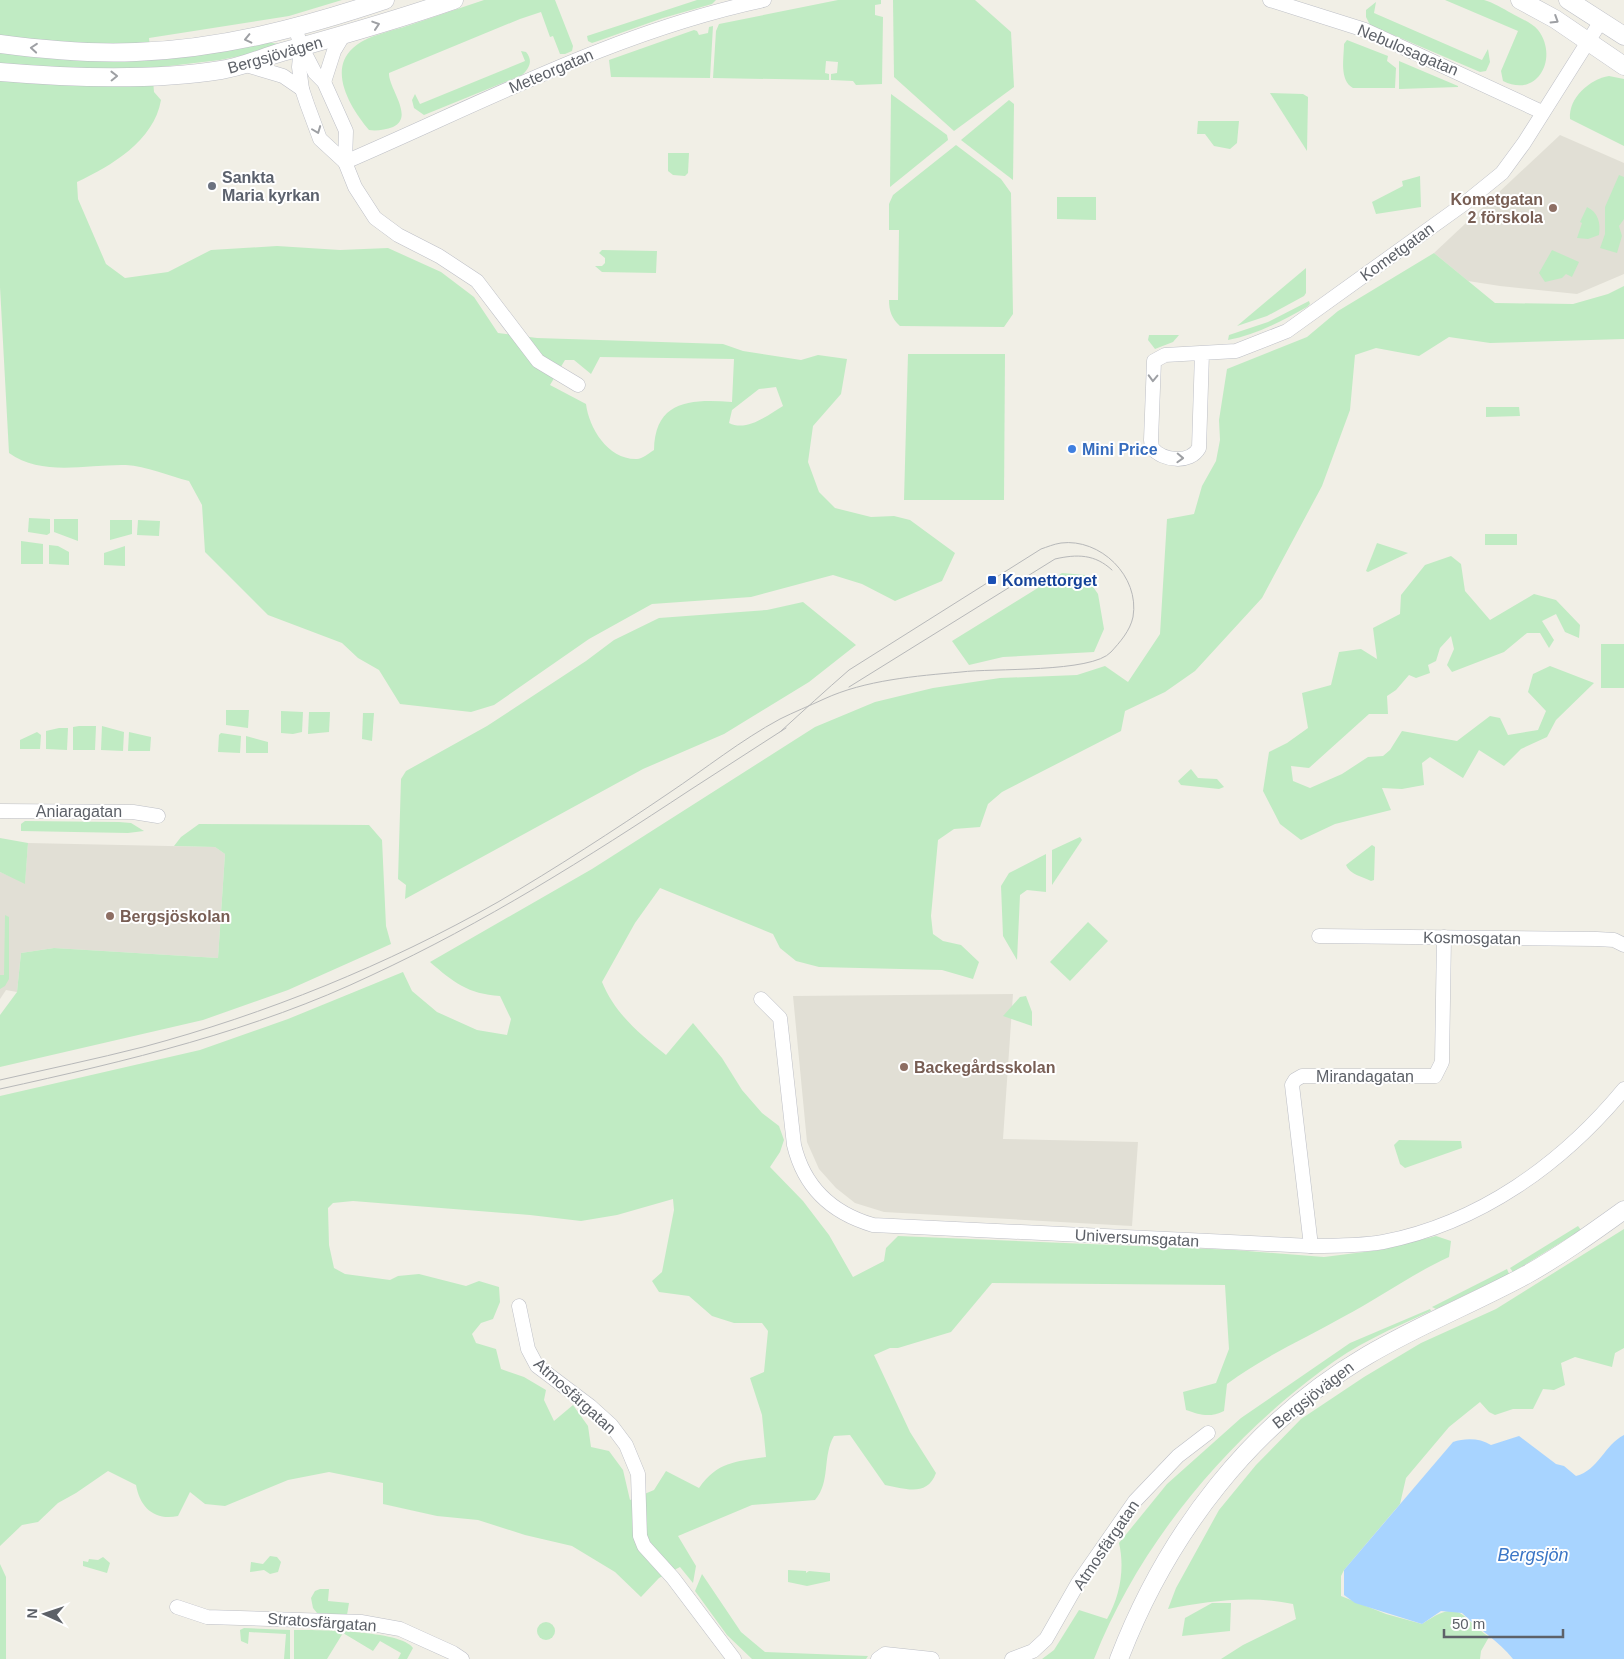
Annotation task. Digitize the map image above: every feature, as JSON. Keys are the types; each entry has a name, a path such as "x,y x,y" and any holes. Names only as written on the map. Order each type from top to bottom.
{"street":[{"name":"Bergsjövägen","path":"0,44 68,51 136,52 244,40 385,0"},
{"name":"Bergsjövägen","path":"0,72 65,76 178,75 246,65 266,56 343,36 454,0"},
{"name":"Meteorgatan","path":"345,162 563,65 628,39 691,18 764,0"},
{"name":"Nebulosagatan","path":"1270,0 1364,30 1542,112"},
{"path":"1520,0 1555,19 1624,66"},
{"path":"1568,0 1624,36"},
{"name":"Kometgatan","path":"1202,353 1236,351 1287,331 1465,203 1502,172 1524,144 1542,112 1589,43 1601,21"},
{"path":"295,27 301,46 315,73 324,82 346,131 345,162 355,187 375,218 398,235 439,256 477,281 538,361 578,385"},
{"path":"324,82 334,51 343,36"},
{"path":"301,46 299,67 302,89 320,140 345,162"},
{"path":"246,65 284,76 302,89"},
{"path":"1202,353 1203,394 1199,448 1196,455 1186,459 1164,457 1152,448 1151,440 1154,362 1166,355 1202,353"},
{"name":"Aniaragatan","path":"0,811 133,812 158,816"},
{"name":"Kosmosgatan","path":"1319,936 1597,939 1614,940 1624,945"},
{"name":"Mirandagatan","path":"1311,1246 1292,1085 1302,1076 1434,1076 1442,1062 1444,937"},
{"name":"Universumsgatan","path":"761,999 780,1018 794,1145 798,1164 805,1178 817,1192 843,1212 858,1220 892,1226 1311,1246 1382,1242 1416,1234 1451,1222 1519,1186 1584,1134 1624,1089"},
{"name":"Bergsjövägen","path":"1119,1659 1144,1600 1191,1521 1222,1478 1268,1430 1328,1380 1368,1354 1526,1275 1624,1210"},
{"name":"Atmosfärgatan","path":"519,1306 528,1349 537,1366 590,1406 611,1425 626,1444 638,1474 640,1536 644,1546 673,1578 711,1632 734,1659"},
{"name":"Atmosfärgatan","path":"1012,1659 1033,1651 1046,1639 1078,1583 1135,1501 1178,1456 1208,1434"},
{"name":"Stratosfärgatan","path":"177,1607 207,1617 361,1622 400,1629 462,1659"},
{"path":"878,1659 885,1654 932,1659"}],"shaded area":[{"name":"Kometgatan 2 förskola","path":"1560,135 1624,163 1624,274 1577,294 1500,286 1468,281 1434,253"},
{"name":"Bergsjöskolan","path":"28,843 215,847 225,854 218,958 54,948 21,953 17,992 6,990 0,999 0,872 25,883"},
{"name":"Backegårdsskolan","path":"1013,994 1003,1139 1138,1142 1132,1226 884,1212 855,1203 836,1188 819,1169 807,1142 793,996"}],"green space":[{"path":"0,0 342,0 289,16 149,38 151,58 266,42 279,44 275,49 220,60 152,68 154,92 161,100 157,115 150,128 140,140 117,160 77,182 78,199 106,264 125,278 168,272 211,250 277,246 340,250 388,248 441,272 474,297 498,333 537,338 723,344 743,351 801,360 818,355 847,359 841,394 813,426 808,462 819,492 835,508 871,517 894,516 910,520 955,553 942,581 895,601 862,584 833,575 751,597 652,604 589,639 494,705 471,712 400,704 379,670 358,658 342,643 268,615 205,552 202,505 189,481 149,469 126,465 66,468 36,465 9,453 0,287","holes":["600,357 734,359 732,402 703,401 678,406 668,412 661,421 656,433 654,450 639,459 627,458 617,454 602,441 591,423 586,404 550,385 565,360 574,360 591,374","776,387 783,406 750,424 736,425 729,423 732,410 759,389"]},
{"path":"484,0 555,0 573,46 572,51 560,54 553,36 550,37 541,12 520,19 389,73 402,116 393,127 369,130 350,101 342,79 342,68 346,57 353,48 373,37"},
{"path":"697,0 716,0 712,4 663,18 592,43 588,41 587,36"},
{"path":"838,0 881,0 881,4 875,5 875,15 883,17 882,84 856,85 853,81 831,80 831,74 837,73 838,62 826,61 825,73 829,74 829,80 713,78 716,31 719,24"},
{"path":"893,0 975,0 1011,32 1014,87 954,131 894,77"},
{"path":"1445,0 1484,0 1533,25 1544,41 1546,52 1542,72 1535,80 1526,84 1515,85 1503,81 1501,71 1518,31"},
{"path":"1376,2 1374,13 1482,60 1488,49 1490,62 1486,71 1480,72 1370,25 1366,17 1366,10"},
{"path":"713,26 710,78 611,77 609,60 694,30 699,35 708,33 709,27"},
{"path":"1347,40 1388,56 1387,61 1396,68 1395,88 1353,88 1349,84 1343,68 1344,44"},
{"path":"521,51 526,52 530,61 529,67 522,75 424,115 414,108 412,100 415,94 420,104 525,61"},
{"path":"1399,61 1458,86 1458,87 1399,89"},
{"path":"1609,76 1624,79 1624,146 1570,119 1570,111 1576,97 1588,85"},
{"path":"1270,93 1303,94 1308,97 1307,151"},
{"path":"891,94 947,135 948,140 890,187"},
{"path":"1009,100 1014,104 1013,180 961,140"},
{"path":"1198,121 1239,121 1237,143 1230,149 1214,146 1205,134 1197,134"},
{"path":"956,145 1001,179 1011,193 1013,314 1004,327 900,326 893,318 889,304 889,300 898,300 899,230 889,230 889,204 893,195"},
{"path":"668,153 689,153 688,173 685,176 673,175 668,171"},
{"path":"1619,175 1624,177 1624,219 1619,226 1622,236 1617,253 1600,248 1605,234 1605,207"},
{"path":"1420,176 1421,207 1376,214 1372,202 1403,186 1402,181"},
{"path":"1057,197 1096,197 1096,220 1057,219"},
{"path":"1587,207 1598,218 1600,226 1599,235 1588,239 1577,238 1582,223 1580,222"},
{"path":"602,250 657,251 656,273 602,272 595,266 602,266 605,263 605,258 599,253"},
{"path":"1552,250 1579,262 1572,277 1566,274 1562,278 1545,282 1539,273"},
{"path":"1434,253 1495,303 1573,304 1608,294 1624,286 1624,339 1490,343 1449,337 1419,356 1376,348 1355,355 1350,410 1322,486 1262,598 1195,671 1165,692 1125,711 1121,731 1002,792 988,804 980,827 954,829 938,840 931,916 933,934 943,941 961,945 979,962 973,979 942,970 819,967 796,961 780,948 773,934 660,888 635,923 602,982 621,1014 666,1055 693,1023 722,1058 742,1090 762,1113 779,1126 784,1140 780,1152 770,1167 803,1201 829,1235 853,1277 884,1261 886,1248 898,1236 1235,1250 1324,1257 1380,1250 1436,1236 1451,1241 1449,1257 1241,1374 1227,1384 1224,1411 1209,1415 1186,1410 1183,1392 1216,1383 1229,1349 1225,1285 992,1283 951,1332 898,1348 890,1348 874,1355 910,1432 936,1473 927,1486 915,1490 885,1485 850,1435 834,1436 828,1452 823,1485 815,1500 752,1505 678,1536 696,1566 693,1583 680,1567 659,1578 641,1597 615,1572 572,1546 525,1535 478,1520 437,1516 383,1504 383,1483 329,1472 288,1480 225,1506 205,1504 190,1492 178,1516 170,1517 150,1511 141,1500 136,1485 108,1471 58,1503 38,1522 22,1525 0,1546 0,1096 200,1050 288,1019 403,972 412,991 437,1012 477,1030 507,1035 511,1019 500,996 470,990 454,981 430,962 592,869 815,727 875,702 933,688 1000,678 1077,675 1105,666 1128,682 1160,634 1167,519 1194,514 1202,486 1216,461 1220,440 1219,420 1227,369 1307,337 1338,311","holes":["673,1199 674,1210 662,1272 652,1281 659,1292 689,1296 712,1316 734,1323 762,1323 768,1331 764,1372 750,1378 762,1415 766,1457 728,1464 713,1472 699,1488 666,1471 654,1490 630,1500 623,1470 609,1451 591,1447 588,1426 573,1405 554,1421 544,1400 546,1390 524,1377 501,1369 496,1349 476,1343 472,1334 481,1323 493,1319 500,1302 499,1287 479,1281 466,1286 419,1274 398,1276 390,1280 345,1274 334,1268 329,1245 328,1208 333,1203 353,1201 530,1215 581,1221 617,1215"]},
{"path":"1306,268 1306,293 1304,296 1267,316 1237,326"},
{"path":"1309,301 1310,304 1307,307 1278,322 1249,335 1228,340 1229,335 1268,322"},
{"path":"1149,335 1179,335 1173,342 1155,349 1148,340"},
{"path":"908,354 1005,354 1004,500 904,500"},
{"path":"1486,407 1519,407 1520,416 1486,417"},
{"path":"29,518 50,519 50,533 47,535 28,532"},
{"path":"54,519 78,519 78,541 54,532"},
{"path":"110,520 132,520 132,534 110,540"},
{"path":"138,520 160,521 159,536 137,535"},
{"path":"1485,534 1517,534 1517,545 1485,545"},
{"path":"21,541 43,544 43,564 21,564"},
{"path":"1377,543 1408,553 1368,572 1366,571"},
{"path":"49,545 58,546 69,552 69,565 49,564"},
{"path":"125,546 125,566 104,565 104,553"},
{"path":"1451,556 1461,564 1465,591 1490,620 1534,594 1556,600 1580,625 1579,638 1565,632 1556,614 1542,621 1554,640 1549,648 1540,633 1527,633 1504,652 1452,672 1447,665 1454,649 1451,636 1440,648 1436,661 1428,665 1430,673 1416,678 1409,675 1396,690 1387,696 1388,714 1369,714 1309,768 1291,766 1293,781 1310,788 1342,774 1368,757 1383,756 1390,750 1402,731 1457,741 1490,716 1500,718 1508,735 1538,730 1546,711 1528,692 1533,674 1550,666 1594,683 1556,720 1547,737 1521,749 1504,766 1479,750 1463,778 1430,757 1422,763 1424,785 1402,789 1382,788 1391,810 1335,824 1301,840 1280,824 1263,791 1269,752 1287,743 1308,728 1302,693 1331,685 1339,652 1361,649 1377,659 1373,628 1400,614 1401,595 1425,565"},
{"path":"1062,573 1085,575 1098,594 1104,629 1094,652 1003,657 969,665 952,641"},
{"path":"803,602 856,645 809,682 724,734 643,769 405,899 406,885 398,879 401,779 406,771 487,726 586,661 614,640 659,618 767,610"},
{"path":"1601,644 1624,644 1624,688 1601,688"},
{"path":"226,710 249,710 248,728 226,725"},
{"path":"281,711 303,712 302,732 293,734 281,733"},
{"path":"309,712 330,712 329,732 308,734"},
{"path":"363,713 374,713 372,741 362,739"},
{"path":"96,726 95,750 73,750 73,727"},
{"path":"102,726 124,732 123,751 101,750"},
{"path":"68,728 67,750 46,749 46,731"},
{"path":"37,732 41,735 40,749 20,749 20,740"},
{"path":"129,732 151,737 150,751 128,751"},
{"path":"221,733 241,736 240,753 218,752 219,735"},
{"path":"246,736 268,742 268,753 246,753"},
{"path":"1191,769 1198,778 1217,779 1224,787 1219,789 1181,785 1178,781"},
{"path":"25,821 131,823 144,831 128,833 21,831 21,824"},
{"path":"199,824 369,825 382,840 386,926 391,944 288,990 203,1020 0,1067 0,1015 17,992 21,953 54,948 218,958 225,854 215,847 174,846 181,837"},
{"path":"1080,837 1082,840 1052,885 1052,850"},
{"path":"0,838 28,843 25,884 0,872"},
{"path":"1372,845 1375,847 1374,880 1371,881 1353,873 1346,865"},
{"path":"1046,854 1046,892 1027,890 1020,895 1017,960 1003,936 1001,886 1009,873"},
{"path":"5,915 9,917 9,979 5,986 0,989 0,975 4,975"},
{"path":"1088,922 1108,941 1070,981 1050,962"},
{"path":"1026,996 1032,1012 1032,1026 1003,1016 1020,997"},
{"path":"1399,1140 1461,1141 1462,1148 1405,1168 1400,1164 1394,1145"},
{"path":"1578,1226 1581,1230 1513,1272 1510,1268"},
{"path":"1624,1229 1624,1348 1615,1353 1612,1367 1575,1357 1561,1363 1565,1385 1554,1390 1543,1389 1533,1409 1513,1409 1495,1415 1489,1412 1480,1402 1449,1427 1406,1478 1400,1504 1341,1576 1341,1596 1386,1614 1422,1624 1445,1612 1459,1613 1489,1637 1481,1651 1480,1659 1221,1659 1243,1645 1296,1619 1293,1604 1262,1600 1230,1600 1168,1609 1176,1588 1219,1510 1256,1465 1301,1419 1364,1377 1421,1343 1496,1309"},
{"path":"1507,1269 1509,1274 1436,1309 1432,1307"},
{"path":"1430,1309 1431,1311 1347,1353 1321,1371 1285,1400 1218,1464 1160,1537 1135,1576 1113,1617 1094,1659 1042,1659 1054,1650 1079,1610 1107,1619 1115,1601 1120,1582 1121,1553 1119,1543 1167,1484 1241,1418 1350,1343"},
{"path":"270,1556 277,1557 281,1562 278,1572 270,1574 264,1570 250,1572 251,1562 263,1564"},
{"path":"103,1557 110,1563 107,1573 83,1566 83,1561 88,1562 89,1559 98,1560"},
{"path":"0,1564 6,1577 6,1659 0,1659"},
{"path":"788,1570 806,1571 806,1573 809,1571 830,1573 830,1581 807,1586 788,1582"},
{"path":"702,1574 741,1632 765,1652 868,1656 866,1659 752,1659 727,1635 695,1591"},
{"path":"329,1589 328,1601 349,1603 347,1615 317,1613 313,1608 311,1598 315,1591"},
{"path":"1212,1603 1231,1603 1230,1631 1182,1636 1185,1618"},
{"path":"542,1622 550,1622 555,1627 553,1638 542,1640 537,1635 537,1627"},
{"path":"244,1628 290,1630 290,1659 284,1659 286,1634 249,1632 248,1644 241,1641 240,1630"},
{"path":"294,1630 376,1634 405,1642 413,1648 407,1659 398,1659 401,1653 380,1641 373,1651 343,1633 327,1659 294,1659"}],"water":[{"name":"Bergsjön","path":"1624,1435 1624,1659 1513,1659 1501,1646 1462,1613 1441,1611 1422,1624 1355,1603 1344,1595 1344,1570 1453,1442 1472,1439 1491,1445 1519,1436 1556,1464 1564,1466 1576,1476 1584,1473 1596,1463 1617,1439"}],"tram line":[{"path":"0,1080 143,1047 189,1034 325,986 413,947 498,902 541,876 606,835 766,727 796,711 807,707 813,704 824,699 856,687 909,677 976,671 1063,667 1100,659 1111,652 1130,627 1134,602 1130,587 1124,574 1114,563 1103,553 1090,547 1076,543 1061,543 1041,549 849,670 814,701 806,708 780,732"},
{"path":"849,687 1055,559 1071,556 1092,558 1112,570"},
{"path":"0,1089 143,1055 236,1028 328,995 372,975 495,912 613,840 786,728"}],"place":[{"name":"Sankta Maria kyrkan","path":"212,186"},
{"name":"Kometgatan 2 förskola","path":"1553,208"},
{"name":"Mini Price","path":"1072,449"},
{"name":"Komettorget","path":"992,580"},
{"name":"Bergsjöskolan","path":"110,916"},
{"name":"Backegårdsskolan","path":"904,1067"}]}
